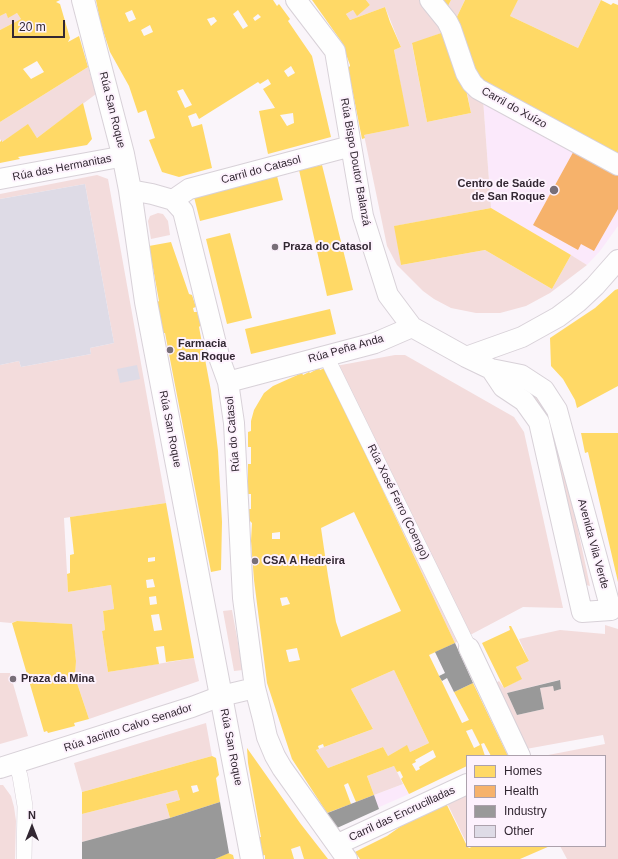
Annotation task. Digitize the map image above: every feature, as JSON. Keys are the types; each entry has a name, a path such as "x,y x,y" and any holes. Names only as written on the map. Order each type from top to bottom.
{"street":[{"name":"Rúa San Roque","path":"83,0 123,154 130,190 146,302 252,859"},
{"name":"Rúa Bispo Doutor Balanzá","path":"296,0 335,51 363,216 388,295 412,327"},
{"name":"Carril do Xuízo","path":"430,0 447,21 466,73 478,89 618,165"},
{"name":"Carril do Catasol","path":"173,200 189,189 351,146"},
{"name":"Rúa das Hermanitas","path":"0,179 114,158 123,154"},
{"path":"130,190 173,200"},
{"name":"Rúa do Catasol","path":"173,200 183,211 220,360 228,382 234,423 243,598 255,688 267,737 282,768 342,852"},
{"path":"412,327 466,357 522,337 558,317 578,302 595,286 618,260"},
{"name":"Rúa Peña Anda","path":"228,382 375,343 412,327"},
{"name":"Rúa Xosé Ferro (Coengo)","path":"326,356 469,648"},
{"name":"Avenida Vila Verde","path":"466,357 491,369 521,375 544,390 557,410 614,611 582,612 539,422 524,401 503,388 491,369"},
{"path":"469,648 520,755"},
{"name":"Rúa Jacinto Calvo Senador","path":"8,766 185,710 221,696 255,688"},
{"path":"8,766 20,776 25,806 24,859"},
{"name":"Carril das Encrucilladas","path":"342,852 466,785"}],"shaded area":[{"path":"366,0 425,0 444,32 412,44 427,122 471,113 466,88 483,99 491,208 395,226 401,265 485,250 552,289 571,255 587,265 550,293 526,306 500,313 476,313 451,308 434,299 423,291 397,265 387,246 364,135 408,126 394,50 401,47 385,7 350,20 346,14 353,10 357,15 370,5"},
{"path":"451,0 465,0 453,25 445,12"},
{"path":"518,0 601,0 578,48 510,16"},
{"path":"6,13 8,17 17,13 21,19 0,30 0,16"},
{"path":"88,67 96,94 37,138 28,125 2,142 0,139 0,122"},
{"name":"Centro de Saúde de San Roque","path":"483,99 618,171 618,226 600,251 587,265 491,208"},
{"path":"97,175 108,179 166,503 64,518 68,592 111,585 114,609 103,611 105,630 102,631 108,672 194,658 199,681 89,719 75,677 76,661 71,624 17,621 11,623 0,622 0,365 19,361 21,367 91,354 90,348 114,343 85,184 0,199 0,194"},
{"path":"158,213 163,214 168,221 170,235 151,239 148,221 150,216"},
{"path":"395,355 405,355 514,417 524,432 563,608 523,607 455,643 325,368"},
{"path":"524,386 543,401 559,441 590,586 586,585 551,430 520,392"},
{"path":"232,610 243,670 234,671 223,611"},
{"path":"605,625 618,629 618,859 567,859 561,847 606,847 606,755 548,755 605,744 603,735 526,749 494,684 499,681 504,688 521,679 516,667 529,661 519,639 560,630 605,634","holes":["559,680 561,689 554,690 553,686 540,688 544,709 517,715 507,693"]},
{"path":"394,670 429,743 410,752 406,746 388,756 383,747 328,768 316,750 373,729 351,689"},
{"path":"0,673 10,673 28,736 0,744"},
{"path":"206,723 212,756 82,792 74,763"},
{"path":"394,766 403,784 374,795 367,776"},
{"path":"403,784 409,794 336,826 327,813"},
{"path":"0,785 3,785 11,796 14,807 16,821 15,859 0,859"},
{"path":"177,790 180,800 166,804 170,818 82,842 82,814"},
{"path":"466,792 466,842 447,803"}],"building: Homes":[{"path":"0,0 60,0 56,2 60,4 70,38 68,42 79,36 88,67 0,122 0,30 21,19 17,13 8,18 6,13 0,16","holes":["37,61 44,72 31,79 23,69"]},
{"path":"96,0 273,0 277,6 279,4 290,19 288,21 312,56 331,137 268,154 259,111 275,108 263,89 271,84 268,79 260,84 258,82 199,119 196,113 188,116 192,127 202,124 212,168 179,177 162,172 149,140 155,138 146,110 138,113 129,86 110,52 100,21","holes":["132,10 136,19 129,22 125,13","238,10 248,26 243,29 233,14","258,14 261,17 255,21 253,18","214,17 217,21 211,26 207,19","150,25 153,32 144,36 141,30","291,66 295,73 288,77 284,71","183,89 192,105 185,108 177,91","293,113 294,123 287,126 280,115"]},
{"path":"312,0 366,0 370,5 357,16 353,10 346,14 350,20 385,7 401,47 394,50 409,126 364,135 365,138 362,139 348,68 350,65 341,41"},
{"path":"435,0 451,0 445,12"},
{"path":"465,0 518,0 510,16 578,48 601,0 611,5 613,3 618,5 618,159 483,85 463,51 453,25"},
{"path":"444,32 464,80 471,113 427,122 412,43"},
{"path":"83,103 92,139 87,145 18,157 20,159 0,163 0,142 2,140 2,142 28,124 37,138"},
{"path":"322,165 353,290 327,296 299,170"},
{"path":"277,176 283,200 200,221 194,197"},
{"path":"491,208 571,255 552,289 485,250 401,265 394,226"},
{"path":"230,233 252,318 227,324 206,239"},
{"path":"171,242 189,294 192,295 196,307 193,308 194,312 197,312 201,325 199,327 211,391 218,451 222,522 221,570 211,572 165,333 162,333 156,303 159,301 149,246"},
{"path":"618,289 618,386 577,408 575,400 563,379 551,366 550,338 595,308"},
{"path":"330,309 336,334 251,354 245,329"},
{"path":"319,368 320,370 325,368 455,643 429,655 462,723 469,720 454,692 473,683 508,755 490,755 484,743 481,744 485,755 466,755 466,766 409,794 401,779 403,777 400,771 397,772 394,766 367,776 374,795 356,802 348,783 344,785 351,804 327,813 292,759 267,683 254,580 251,541 252,523 249,520 251,494 248,494 248,464 251,464 251,447 248,447 248,432 251,431 251,421 254,410 264,393 273,386 302,373 303,375 309,372 310,373","holes":["354,512 401,611 341,637 336,622 321,528","280,532 280,539 272,539 272,533","287,597 290,604 282,606 280,598","297,648 300,660 289,662 286,650","394,670 429,743 410,752 407,745 388,756 383,747 328,768 316,750 319,749 318,746 323,744 324,747 373,729 351,689","472,729 480,745 474,748 466,731","433,750 436,757 419,767 420,769 416,771 412,764 416,762 415,760"]},
{"path":"581,433 618,433 618,582 588,452 585,453"},
{"path":"166,503 194,658 166,662 164,646 156,647 159,664 108,672 102,631 105,630 103,611 114,609 111,585 68,592 67,574 70,573 70,555 74,554 70,517","holes":["155,557 155,561 148,562 148,558","153,579 155,587 147,588 146,580","156,596 157,604 150,605 149,597","159,614 162,630 154,631 151,615"]},
{"path":"17,621 72,624 76,661 75,677 89,719 74,723 75,726 48,733 47,731 44,732 12,623"},
{"path":"509,626 511,626 529,661 516,667 522,679 504,688 482,643 510,630"},
{"path":"247,748 300,823 328,859 304,859 300,846 291,849 294,859 265,859 265,855 262,856 259,837 261,837 248,763"},
{"path":"212,756 216,758 219,775 216,778 220,802 170,818 166,804 180,800 177,790 82,814 82,792","holes":["197,785 199,791 193,793 191,786"]},
{"path":"446,803 466,844 466,847 548,847 520,859 360,859 355,852 387,836 404,824"},
{"path":"228,853 233,855 234,859 215,859"}],"building: Health":[{"path":"576,147 618,171 618,209 594,251 581,244 578,250 533,225"}],"building: Industry":[{"path":"455,643 473,683 454,692 447,678 442,681 439,676 445,673 435,652"},
{"path":"560,680 561,689 554,691 553,686 540,688 544,709 517,715 507,693"},
{"path":"374,795 379,809 337,828 335,825 333,826 325,814"},
{"path":"220,802 229,853 215,859 82,859 82,842 170,818"}],"building: Other":[{"path":"85,184 114,343 90,348 91,354 21,367 19,361 0,365 0,199"},
{"path":"137,365 140,379 120,383 117,369"}],"place":[{"name":"Centro de Saúde de San Roque","path":"554,190"},
{"name":"Praza do Catasol","path":"275,247"},
{"name":"Farmacia San Roque","path":"170,350"},
{"name":"CSA A Hedreira","path":"255,561"},
{"name":"Praza da Mina","path":"13,679"}]}
